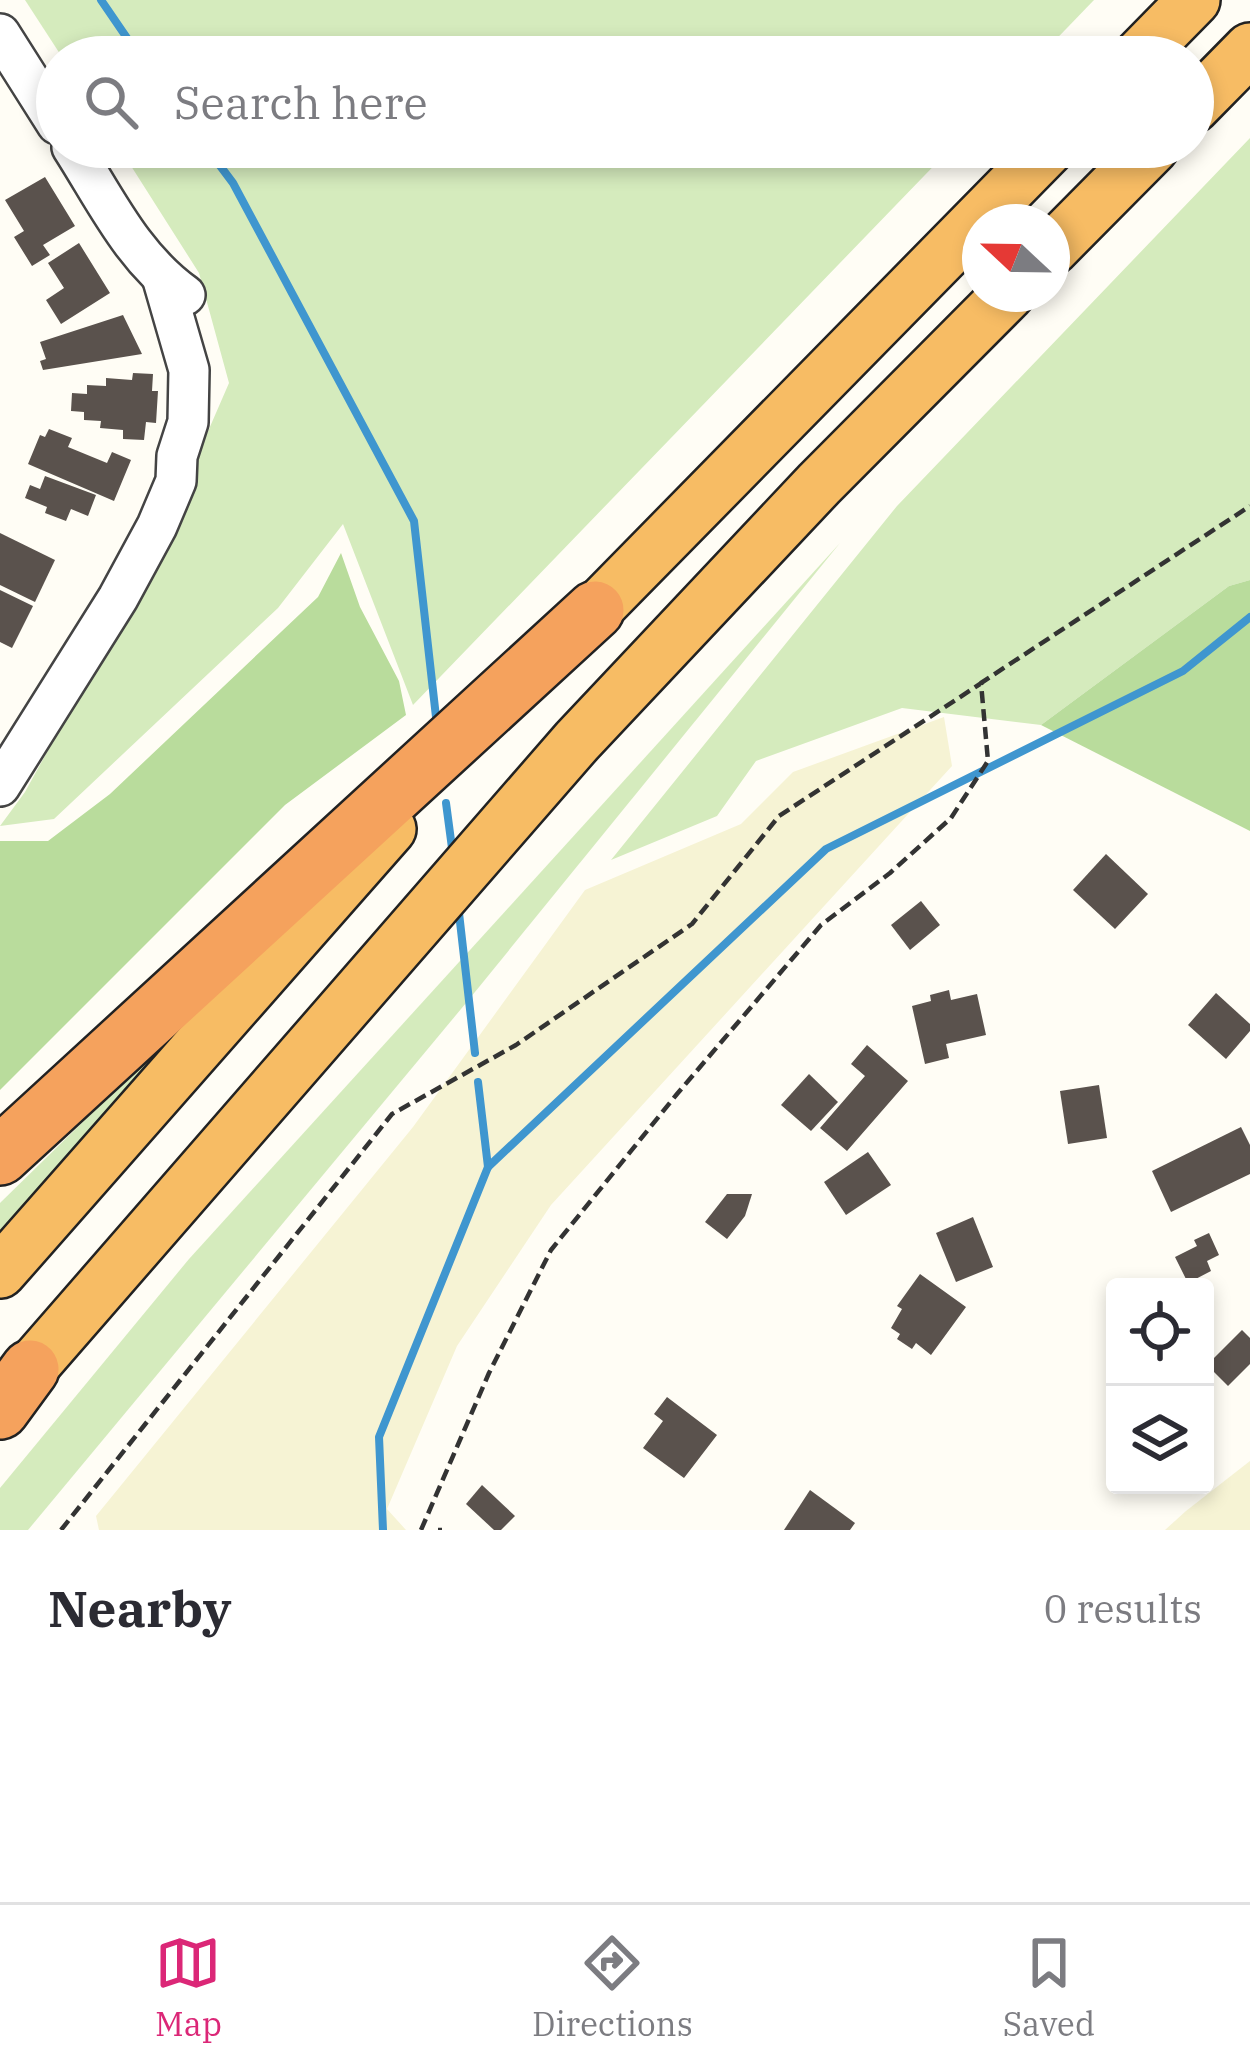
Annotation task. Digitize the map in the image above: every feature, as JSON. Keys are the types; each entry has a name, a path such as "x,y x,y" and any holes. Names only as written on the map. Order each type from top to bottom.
{"highway":[{"path":"1159,36 1194,0"},
{"path":"1214,86 1250,49"},
{"path":"0,1272 329,895 595,610 1029,168"},
{"path":"1070,231 1132,168"},
{"path":"10,1394 577,741 774,530 990,312"},
{"path":"0,1156 595,610"}],"street":[{"path":"0,34 36,91"},
{"path":"0,786 118,598 157,526 176,481 177,456 188,422 189,370 164,280 108,211 84,168"}],"path":[{"path":"61,1530 392,1114 516,1045 692,924 779,816 1250,506"},
{"path":"421,1530 489,1372 551,1250 821,925 890,874 951,818 988,761 981,683"}],"shaded area":[{"path":"944,717 952,766 551,1205 457,1346 387,1509 406,1530 99,1530 96,1516 413,1127 585,890 741,824 793,772"},
{"path":"1250,1461 1250,1530 1165,1530 1208,1494 1214,1494"}],"green space":[{"path":"25,0 1094,0 1059,36 48,36"},
{"path":"1250,138 1250,580 1229,586 1041,725 902,708 756,761 717,816 611,860 897,506"},
{"path":"132,168 932,168 413,705 343,524 278,608 54,819 0,826 25,792 150,565 229,383 199,273"},
{"path":"840,543 28,1530 0,1530 0,1488 189,1259"},
{"path":"341,553 360,607 399,681 406,715 285,805 0,1090 0,841 48,841 110,794 318,597"},
{"path":"1250,580 1250,831 1041,725 1229,586"},
{"path":"184,1023 0,1234 0,1203"}],"building":[{"path":"45,177 75,226 43,245 50,255 32,266 14,237 24,231 5,200"},
{"path":"79,243 110,293 61,324 46,300 64,288 48,263"},
{"path":"123,315 142,354 43,370 40,361 46,359 40,342"},
{"path":"133,373 153,374 152,391 158,391 156,423 146,422 144,440 123,439 123,430 100,428 101,421 84,420 84,412 71,411 72,393 87,394 87,385 106,386 106,378 132,380"},
{"path":"49,429 72,438 68,447 107,463 112,452 131,460 114,501 28,464 40,435 45,437"},
{"path":"45,476 96,495 88,516 71,509 66,521 25,498 30,485 40,489"},
{"path":"0,533 55,560 35,602 0,585"},
{"path":"0,590 33,606 12,648 0,642"},
{"path":"1106,854 1148,894 1115,929 1073,890"},
{"path":"921,901 940,925 910,950 891,925"},
{"path":"949,990 951,1000 977,994 986,1035 946,1044 949,1058 925,1064 912,1006"},
{"path":"1216,993 1250,1024 1250,1031 1226,1059 1188,1025"},
{"path":"867,1045 908,1081 847,1151 820,1128 865,1076 851,1064"},
{"path":"809,1074 838,1102 811,1131 781,1105"},
{"path":"1099,1085 1107,1138 1068,1144 1060,1091"},
{"path":"1241,1127 1250,1145 1250,1174 1171,1212 1152,1171"},
{"path":"868,1152 891,1185 846,1215 824,1182"},
{"path":"727,1194 752,1194 745,1216 727,1239 705,1222"},
{"path":"973,1217 993,1267 956,1282 936,1233"},
{"path":"1209,1233 1219,1255 1207,1261 1211,1271 1186,1278 1175,1257 1197,1246 1194,1240"},
{"path":"920,1274 966,1307 931,1355 916,1343 912,1349 897,1339 900,1334 891,1328 902,1309 897,1306"},
{"path":"1242,1330 1250,1338 1250,1364 1228,1386 1214,1372 1214,1358"},
{"path":"667,1397 717,1435 684,1478 643,1448 663,1421 654,1414"},
{"path":"482,1485 515,1516 501,1530 494,1530 466,1504"},
{"path":"810,1490 855,1523 850,1530 784,1530"}],"waterway":[{"path":"101,0 126,36"},
{"path":"222,168 414,521 437,726"},
{"path":"383,1530 379,1437 488,1167 826,849 1183,671 1250,617"},
{"path":"446,803 452,848"},
{"path":"459,913 475,1053"},
{"path":"478,1082 488,1167"}]}
